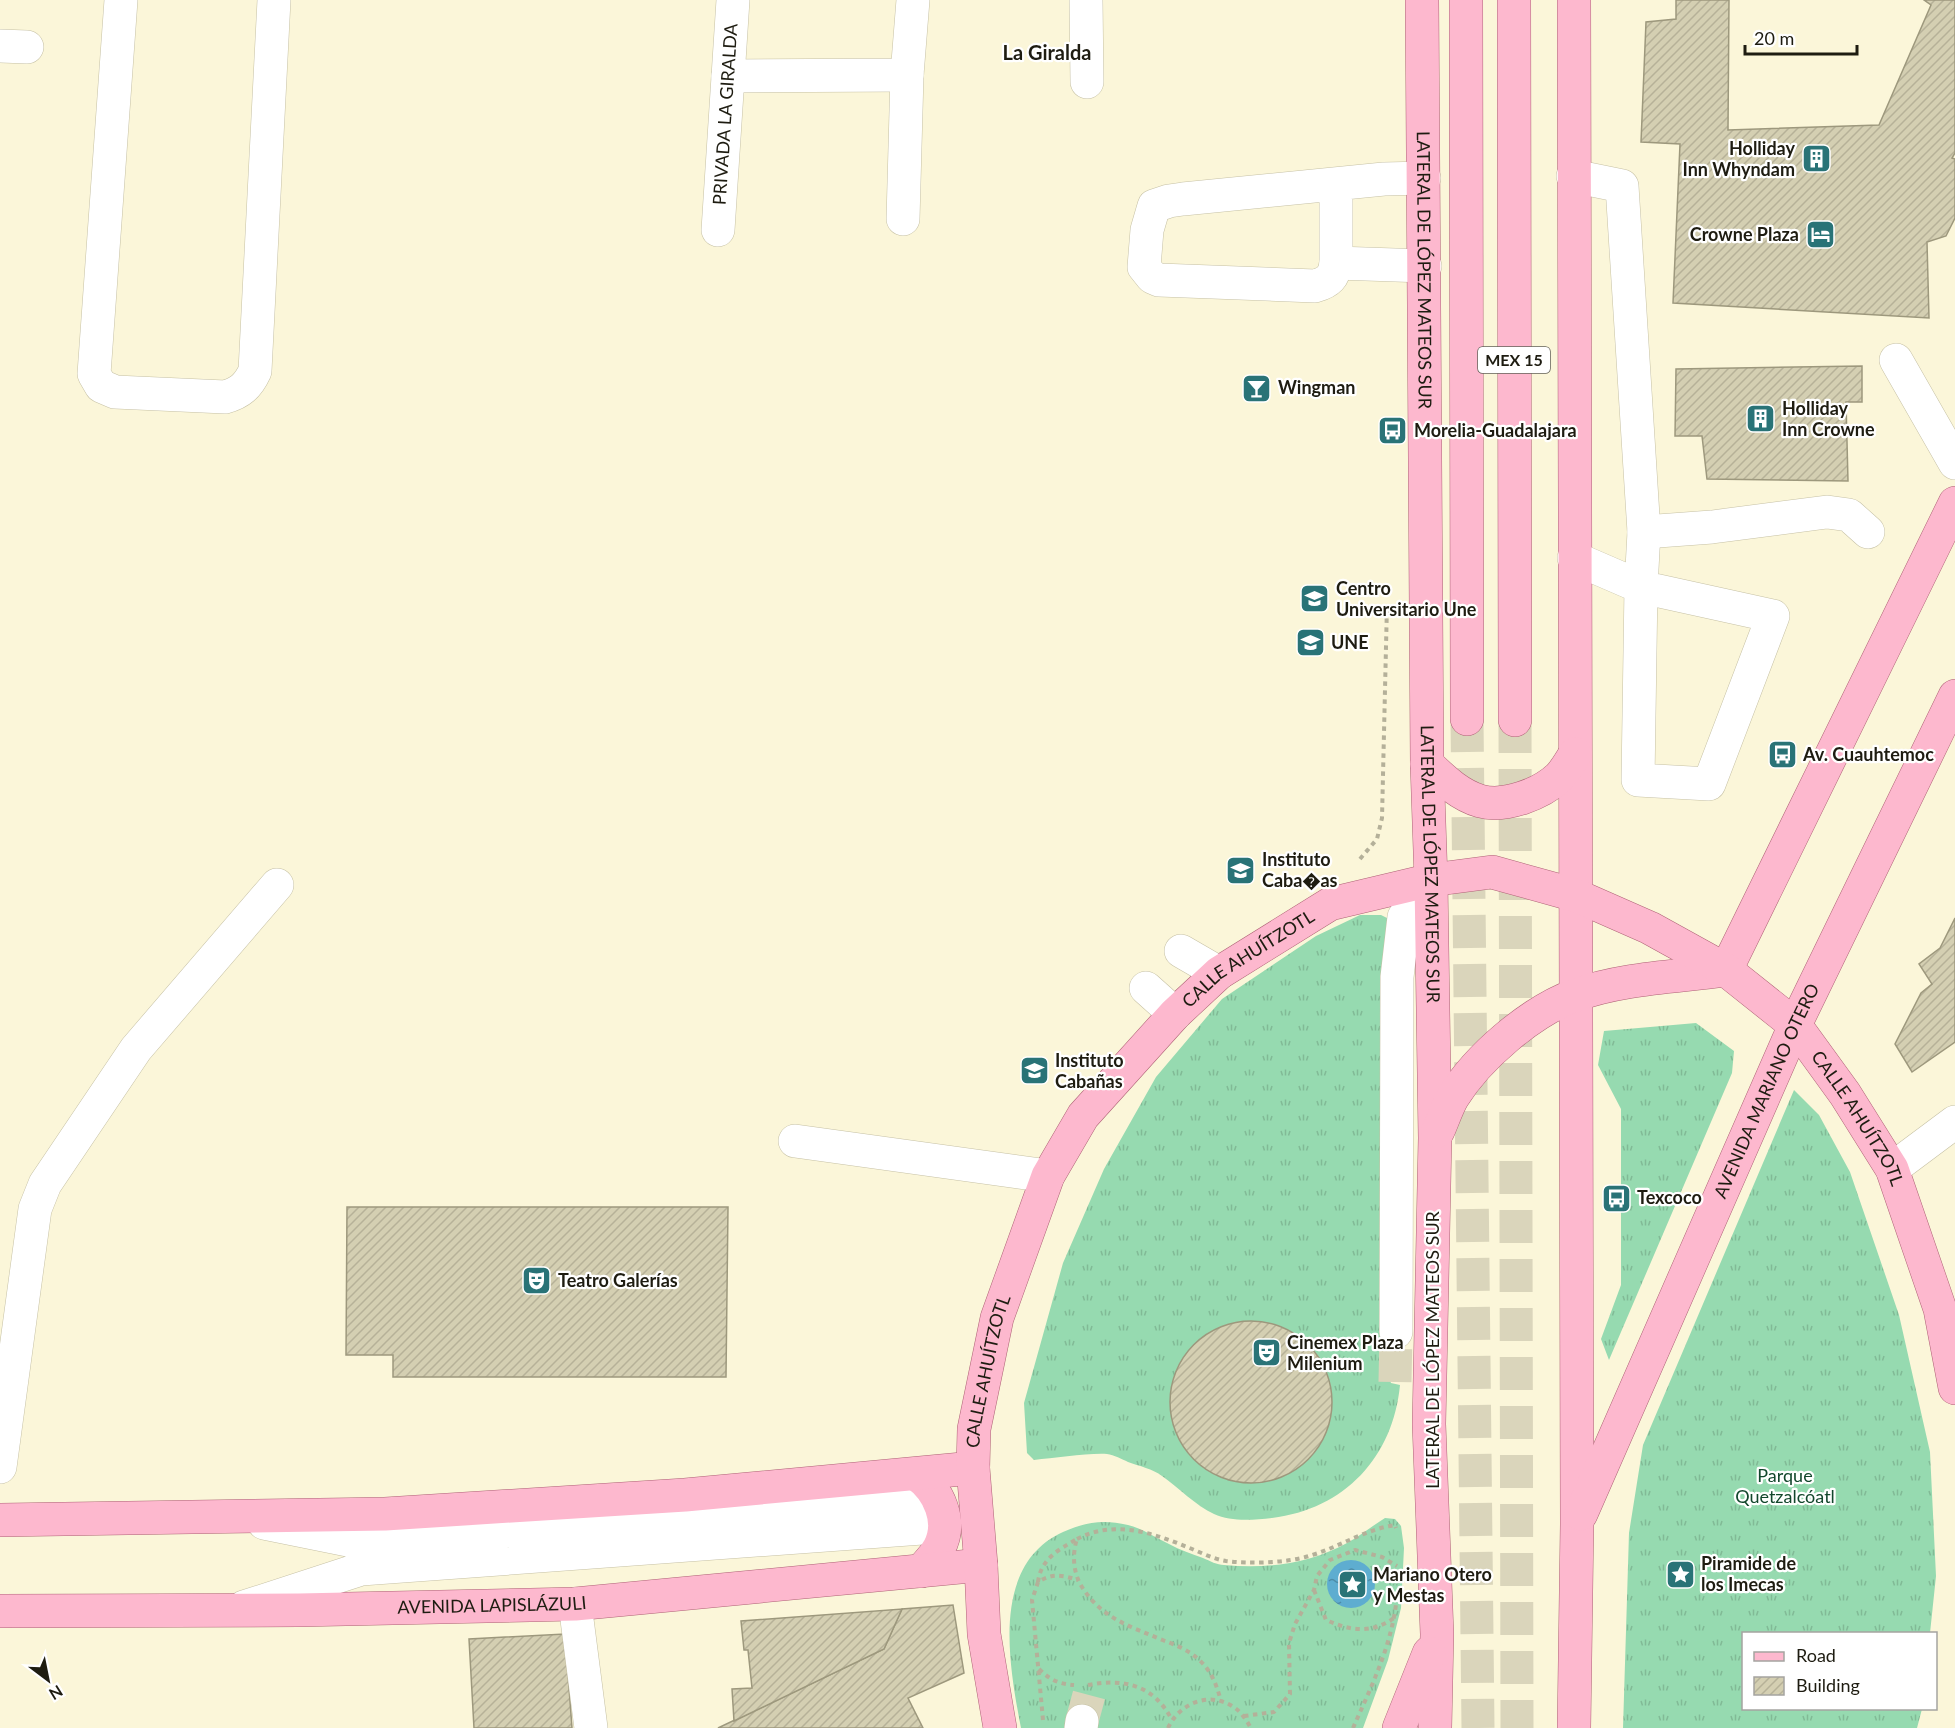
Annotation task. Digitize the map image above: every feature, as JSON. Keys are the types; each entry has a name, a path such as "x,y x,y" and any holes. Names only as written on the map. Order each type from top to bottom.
{"main road":[{"name":"LATERAL DE LÓPEZ MATEOS SUR","path":"1422,0 1427,764 1435,1138 1429,1424 1437,1634 1435,1728"},
{"name":"MEX 15","path":"1466,0 1467,719"},
{"name":"MEX 15","path":"1514,0 1515,720"},
{"path":"1574,0 1577,1524 1574,1728"},
{"path":"1435,1138 1453,1097 1493,1048 1535,1016 1575,995 1623,983 1726,970 1955,503"},
{"name":"AVENIDA MARIANO OTERO","path":"1577,1524 1795,1025 1955,696"},
{"path":"1427,764 1451,787 1482,802 1511,802 1540,791 1560,776 1575,754"},
{"name":"CALLE AHUÍTZOTL","path":"1000,1728 984,1634 973,1468 975,1429 997,1318 1048,1176 1083,1116 1175,1014 1219,973 1330,904 1431,880 1492,872 1575,895 1650,928 1726,970 1795,1025 1845,1094 1892,1169 1940,1309 1955,1388"},
{"path":"0,1520 385,1514 686,1495 973,1468"},
{"path":"916,1474 927,1482 940,1504 945,1527 939,1548 921,1571"},
{"name":"AVENIDA LAPISLÁZULI","path":"0,1611 235,1610 575,1604 981,1565"},
{"path":"1399,1728 1437,1634"}],"street":[{"path":"121,0 94,374 101,386 115,392 225,397 236,394 246,387 255,371 274,0"},
{"name":"PRIVADA LA GIRALDA","path":"718,230 733,0"},
{"path":"903,219 907,75 913,0"},
{"path":"1086,0 1088,82"},
{"path":"728,76 907,75"},
{"path":"1573,176 1622,186 1644,532 1641,587 1638,780 1709,784 1773,616 1641,587 1574,558"},
{"path":"1336,184 1335,272 1331,279 1315,286 1159,280 1152,277 1144,267 1147,230 1154,206 1169,201 1384,179 1424,178"},
{"path":"1336,263 1425,266"},
{"path":"1896,360 1955,463"},
{"path":"1644,532 1712,527 1827,512 1849,515 1868,532"},
{"path":"1396,1332 1397,977 1404,917 1431,880"},
{"path":"0,1467 35,1209 45,1184 136,1049 277,885"},
{"path":"1181,951 1219,973"},
{"path":"1146,988 1175,1014"},
{"path":"1892,1169 1955,1122"},
{"path":"795,1141 1048,1176"},
{"path":"233,1516 358,1542 919,1502 922,1528 361,1569 235,1610"},
{"path":"575,1604 591,1728"}],"path":[{"path":"1356,862 1377,839 1382,818 1387,598"},
{"path":"1044,1728 1032,1600 1039,1572 1050,1555 1077,1539 1090,1532 1120,1528 1159,1536 1226,1560 1271,1562 1308,1557 1375,1528 1395,1525 1396,1536"},
{"path":"1077,1539 1073,1552 1078,1580 1089,1598 1105,1614 1180,1647 1197,1658 1215,1678 1221,1701"},
{"path":"1244,1716 1274,1712 1290,1694 1289,1643 1295,1624 1314,1590 1317,1576 1330,1560 1355,1550 1382,1557 1400,1567 1399,1557"},
{"path":"1038,1582 1049,1575 1078,1580"},
{"path":"1353,1728 1382,1661 1395,1617 1398,1587"},
{"path":"1314,1590 1326,1620 1345,1628 1366,1629 1382,1626 1395,1617"},
{"path":"1039,1668 1048,1679 1062,1684 1081,1686 1103,1682 1131,1685 1148,1691 1166,1708 1172,1720"},
{"path":"1168,1728 1181,1710 1193,1702 1207,1700 1221,1701 1234,1707 1244,1716 1251,1728"}],"green space":[{"path":"1360,915 1381,915 1389,919 1388,1375 1391,1383 1400,1385 1387,1435 1376,1456 1361,1475 1343,1491 1322,1504 1298,1513 1250,1520 1214,1514 1158,1474 1112,1455 1090,1454 1034,1460 1027,1453 1024,1403 1063,1263 1104,1169 1156,1077 1222,999 1316,936"},
{"path":"1696,1023 1734,1051 1732,1073 1609,1360 1601,1339 1621,1285 1621,1109 1598,1065 1604,1031"},
{"name":"Parque Quetzalcóatl","path":"1794,1090 1819,1115 1850,1172 1899,1315 1930,1452 1936,1576 1930,1632 1742,1632 1742,1710 1922,1710 1917,1728 1623,1728 1629,1533 1643,1445"},
{"path":"1385,1518 1395,1519 1401,1526 1404,1548 1401,1608 1388,1660 1363,1728 1021,1728 1010,1647 1010,1619 1014,1592 1024,1568 1040,1547 1063,1532 1095,1523 1119,1523 1138,1528 1177,1548 1216,1564 1256,1566 1287,1563 1318,1556 1347,1543"}],"water":[{"path":"1346,1560 1356,1560 1368,1567 1375,1579 1375,1589 1368,1601 1356,1608 1346,1608 1331,1597 1327,1589 1327,1579 1338,1564"}],"building":[{"name":"Holliday Inn Whyndam","path":"1676,0 1729,0 1728,130 1879,125 1931,5 1924,0 1955,0 1955,153 1952,158 1955,159 1955,218 1946,236 1927,242 1929,318 1673,303 1680,144 1641,142 1646,22 1676,19"},
{"name":"Holliday Inn Crowne","path":"1862,366 1862,402 1846,402 1848,481 1707,479 1702,436 1675,436 1676,369"},
{"path":"1955,918 1955,1042 1912,1072 1895,1044 1921,993 1932,984 1919,964 1940,948"},
{"name":"Teatro Galerías","path":"347,1207 728,1207 726,1377 393,1377 393,1355 346,1355"},
{"path":"1251,1321 1282,1327 1308,1345 1326,1371 1332,1402 1326,1433 1308,1459 1282,1477 1251,1483 1220,1477 1194,1459 1176,1433 1170,1402 1176,1371 1194,1345 1220,1327"},
{"path":"953,1605 964,1673 908,1698 923,1728 718,1728 884,1649 902,1609"},
{"path":"902,1609 884,1649 734,1721 732,1689 752,1688 748,1650 744,1650 741,1621"},
{"path":"565,1634 572,1728 474,1728 469,1639"}],"tunnel":[{"path":"1467,719 1478,1728"},
{"path":"1515,720 1517,1728"},
{"path":"1395,1382 1396,1332"},
{"path":"1082,1721 1089,1695"}],"place":[{"name":"Holliday Inn Whyndam","path":"1816,159"},
{"name":"Crowne Plaza","path":"1820,235"},
{"name":"Wingman","path":"1257,388"},
{"name":"Holliday Inn Crowne","path":"1761,419"},
{"name":"Morelia-Guadalajara","path":"1393,431"},
{"name":"Centro Universitario Une","path":"1315,599"},
{"name":"UNE","path":"1310,643"},
{"name":"Av. Cuauhtemoc","path":"1782,755"},
{"name":"Instituto Caba�as","path":"1241,870"},
{"name":"Instituto Cabañas","path":"1034,1071"},
{"name":"Texcoco","path":"1616,1198"},
{"name":"Teatro Galerías","path":"537,1281"},
{"name":"Cinemex Plaza Milenium","path":"1266,1353"},
{"name":"Piramide de los Imecas","path":"1680,1574"},
{"name":"Mariano Otero y Mestas","path":"1352,1585"}],"district":[{"name":"La Giralda","path":"1047,53"}]}
